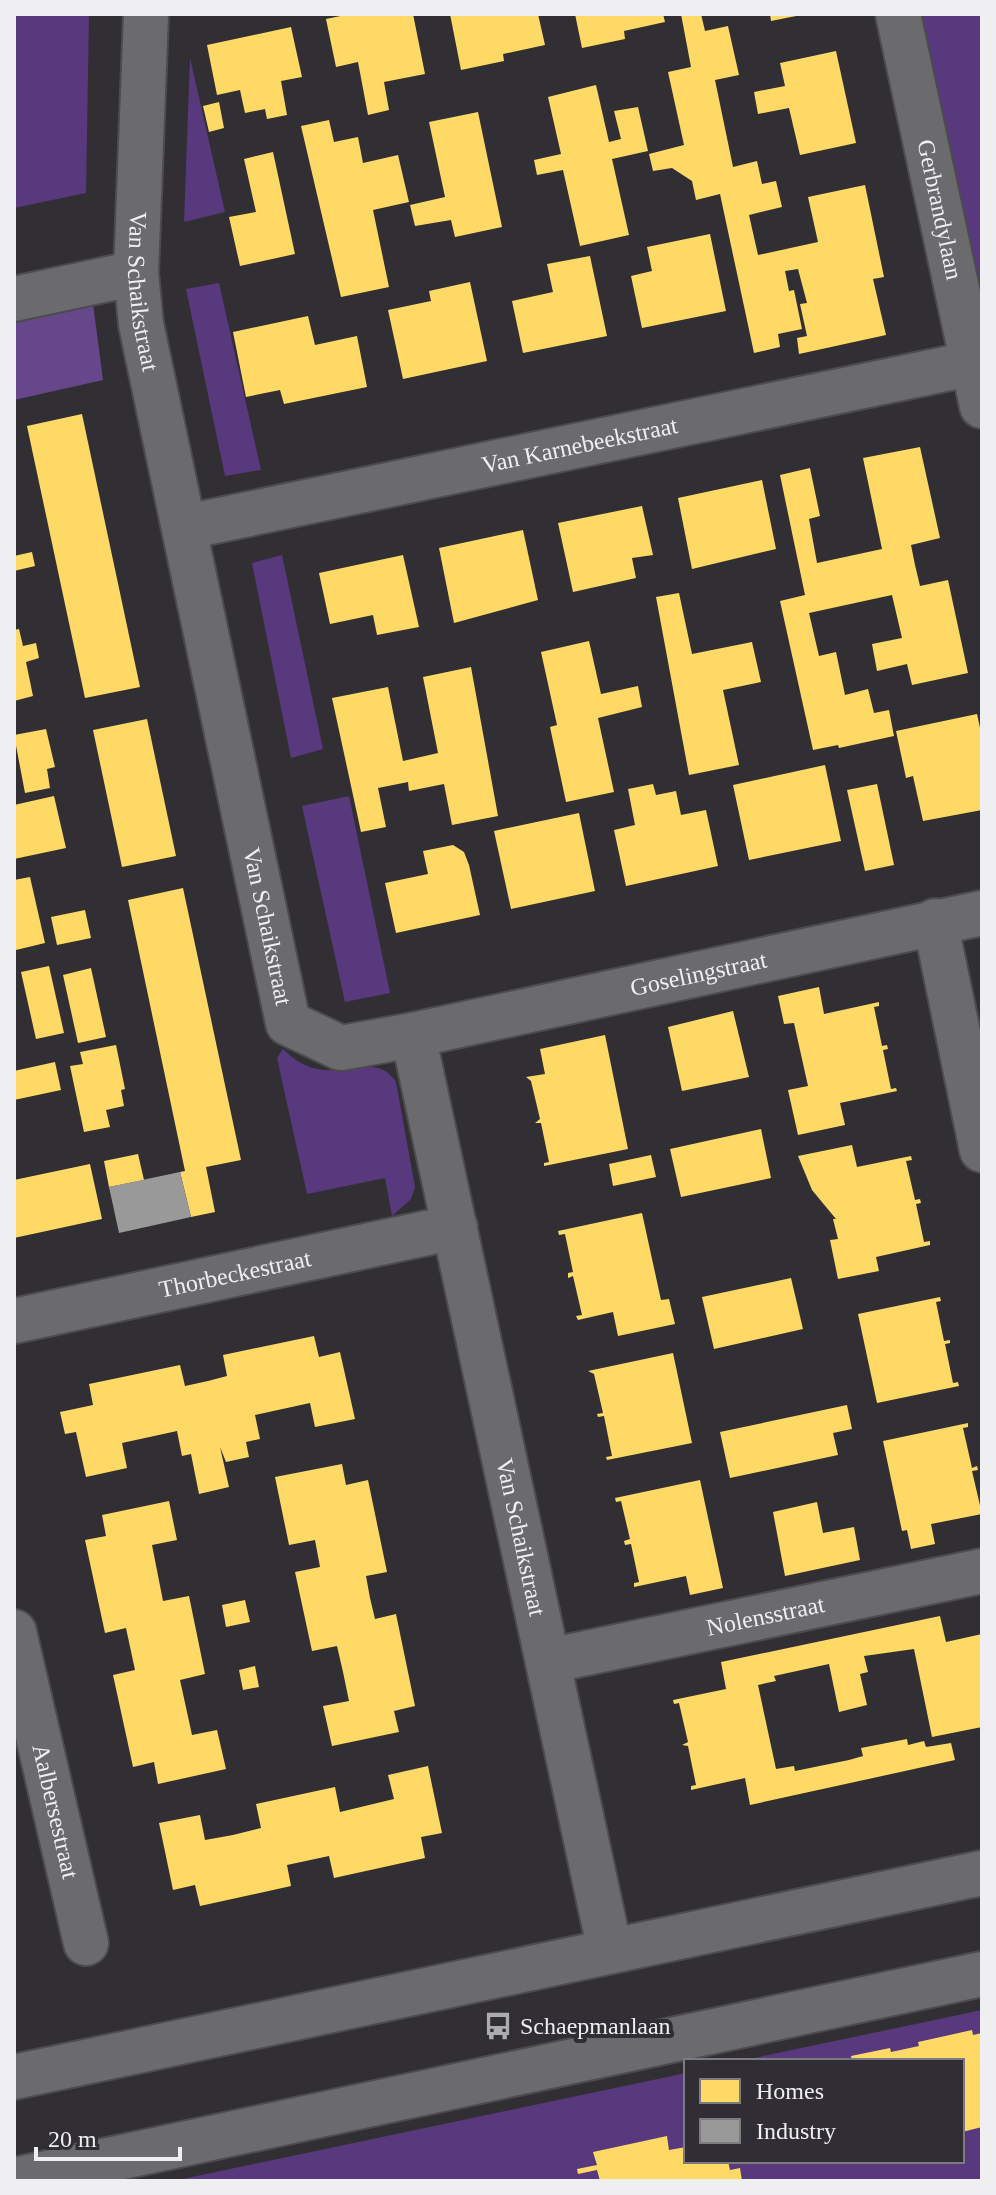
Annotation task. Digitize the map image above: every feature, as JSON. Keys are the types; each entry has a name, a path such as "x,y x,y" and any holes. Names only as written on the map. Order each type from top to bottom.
{"street":[{"name":"Van Schaikstraat","path":"146,14 136,273 141,324 288,1023 341,1048 413,1035 610,1951"},
{"name":"Gerbrandylaan","path":"898,14 982,406"},
{"path":"14,299 136,273"},
{"name":"Van Karnebeekstraat","path":"186,527 974,363"},
{"name":"Goselingstraat","path":"413,1035 982,913"},
{"path":"935,921 982,1150"},
{"name":"Thorbeckestraat","path":"14,1321 455,1227"},
{"name":"Nolensstraat","path":"548,1661 982,1571"},
{"name":"Aalbersestraat","path":"14,1632 86,1943"},
{"path":"14,2077 982,1873"},
{"path":"14,2180 982,1974"}],"shaded area":[{"path":"14,14 89,14 86,193 14,208"},
{"path":"908,14 982,14 982,372"},
{"path":"190,58 225,212 184,222"},
{"path":"219,283 261,470 225,476 186,289"},
{"path":"93,304 103,380 14,400 14,321"},
{"path":"282,555 323,749 291,758 252,563"},
{"path":"349,796 390,993 345,1002 302,806"},
{"path":"283,1049 300,1063 317,1069 374,1067 386,1071 396,1082 415,1187 411,1199 392,1216 385,1178 307,1194 277,1058"},
{"path":"982,2010 982,2181 173,2181 684,2073 684,2163 964,2163 964,2059 749,2059"}],"building: Homes":[{"path":"350,14 413,14 425,74 384,82 389,110 368,115 358,62 336,67 326,19"},
{"path":"450,14 538,14 545,45 503,54 504,61 461,70"},
{"path":"575,14 663,14 665,22 624,31 625,39 582,48"},
{"path":"681,14 701,14 705,31 728,26 739,75 715,80 733,167 757,161 762,184 776,181 782,207 749,215 758,255 818,242 808,197 865,185 884,277 873,279 886,335 799,354 797,338 807,336 800,304 807,303 798,269 785,271 789,291 794,290 802,329 778,334 780,347 754,353 720,194 696,200 692,181 672,168 653,171 649,154 684,145 668,72 691,67"},
{"path":"770,14 801,14 801,15 771,21"},
{"path":"291,27 302,77 281,81 287,115 267,119 265,109 245,113 240,90 217,95 207,45"},
{"path":"836,51 856,143 800,155 789,108 758,114 754,92 785,86 780,63"},
{"path":"596,85 609,142 621,139 614,111 638,107 648,151 612,159 629,235 580,246 563,170 537,175 534,160 561,154 548,97"},
{"path":"219,102 224,128 209,132 203,106"},
{"path":"478,112 502,227 455,237 451,220 415,226 410,205 445,197 429,122"},
{"path":"329,120 334,142 358,137 363,163 398,155 409,202 373,210 389,287 341,297 301,126"},
{"path":"273,152 295,254 240,266 229,217 256,212 244,159"},
{"path":"710,234 726,311 642,328 631,276 652,271 647,247"},
{"path":"590,256 607,336 523,353 512,301 553,292 547,264"},
{"path":"470,282 487,361 403,379 388,310 431,301 429,291"},
{"path":"308,316 315,345 357,336 367,387 284,404 280,390 246,397 233,332"},
{"path":"82,414 140,687 85,698 27,426"},
{"path":"920,447 940,538 911,545 915,565 920,586 948,580 968,673 912,685 907,664 877,671 872,644 902,638 892,595 809,613 819,656 836,652 845,695 868,689 874,713 889,710 894,736 839,748 838,745 813,750 780,601 805,595 780,475 810,468 820,516 809,519 817,563 882,549 863,458"},
{"path":"762,480 776,549 692,569 678,498"},
{"path":"642,506 653,555 632,558 636,578 573,592 558,523"},
{"path":"523,530 538,600 454,623 439,548"},
{"path":"32,552 35,566 14,571 14,556"},
{"path":"403,555 419,627 377,635 373,615 330,624 319,573"},
{"path":"679,593 692,654 752,642 761,682 723,690 739,765 689,775 656,597"},
{"path":"19,629 23,646 36,643 39,658 26,662 33,696 14,701 14,630"},
{"path":"589,641 601,694 638,686 642,707 598,718 614,792 566,802 550,727 557,725 541,652"},
{"path":"471,667 498,816 452,825 444,784 409,791 408,782 378,788 386,827 361,832 332,698 388,687 403,761 438,753 423,677"},
{"path":"977,714 982,737 982,810 923,821 913,776 906,778 896,731"},
{"path":"147,719 176,856 122,867 93,730"},
{"path":"46,729 55,767 47,769 50,788 25,793 14,735"},
{"path":"825,765 841,841 749,860 733,785"},
{"path":"653,784 656,795 676,791 681,815 706,810 718,866 626,886 614,830 635,825 628,789"},
{"path":"877,784 894,865 865,871 847,790"},
{"path":"54,796 66,848 14,859 14,805"},
{"path":"579,813 595,891 511,909 494,831"},
{"path":"453,845 464,852 480,915 396,933 385,883 428,874 423,851"},
{"path":"30,877 45,943 16,950 14,880"},
{"path":"183,888 241,1160 206,1167 215,1212 191,1217 180,1172 185,1171 128,900"},
{"path":"85,910 91,938 57,945 51,917"},
{"path":"49,966 64,1033 36,1039 21,972"},
{"path":"91,968 106,1037 78,1043 63,975"},
{"path":"819,987 824,1014 879,1002 879,1006 874,1007 882,1046 887,1045 888,1049 883,1050 891,1089 896,1088 897,1091 840,1103 845,1125 798,1135 788,1090 808,1086 794,1023 784,1024 778,996"},
{"path":"733,1011 749,1077 682,1091 668,1027"},
{"path":"605,1035 628,1149 544,1166 549,1162 541,1123 535,1123 540,1119 531,1081 526,1077 545,1074 540,1049"},
{"path":"116,1045 125,1089 121,1090 124,1106 106,1110 110,1127 84,1132 70,1066 83,1064 80,1052"},
{"path":"55,1062 61,1090 14,1100 14,1071"},
{"path":"761,1129 771,1178 681,1197 670,1149"},
{"path":"852,1145 857,1167 911,1156 912,1160 906,1161 915,1200 920,1199 921,1203 916,1204 924,1242 930,1241 930,1245 876,1257 879,1271 838,1279 830,1240 838,1239 833,1219 836,1219 812,1190 798,1156"},
{"path":"138,1154 144,1180 109,1187 104,1161"},
{"path":"651,1155 656,1177 613,1186 609,1164"},
{"path":"90,1164 102,1219 14,1238 14,1180"},
{"path":"642,1213 661,1300 669,1299 675,1324 618,1336 613,1312 578,1320 576,1316 582,1315 573,1276 568,1278 568,1273 573,1272 565,1234 559,1235 558,1231"},
{"path":"791,1278 803,1329 714,1349 702,1297"},
{"path":"940,1297 941,1301 936,1302 944,1341 950,1340 945,1344 953,1383 958,1382 959,1386 877,1403 858,1314"},
{"path":"314,1336 319,1357 340,1352 355,1419 315,1427 310,1403 255,1415 260,1439 246,1442 249,1457 226,1462 220,1447 229,1487 199,1494 191,1454 182,1456 177,1431 122,1443 127,1468 86,1477 76,1432 65,1434 60,1412 93,1405 89,1384 180,1365 185,1386 227,1376 223,1355"},
{"path":"673,1353 692,1443 607,1460 606,1457 612,1456 604,1416 598,1417 597,1414 603,1413 594,1374 588,1371"},
{"path":"847,1405 852,1429 833,1433 838,1455 730,1478 720,1432"},
{"path":"968,1423 968,1427 963,1428 972,1468 977,1466 978,1470 972,1471 982,1514 931,1524 935,1544 911,1549 907,1530 902,1531 883,1441"},
{"path":"342,1464 346,1485 368,1480 387,1572 366,1576 370,1598 375,1619 396,1614 415,1706 394,1711 399,1732 332,1746 323,1706 349,1701 343,1672 337,1646 312,1651 295,1572 320,1567 315,1540 289,1545 275,1477"},
{"path":"700,1480 723,1588 690,1595 686,1576 634,1587 634,1583 639,1582 631,1544 625,1545 624,1541 630,1539 621,1501 616,1502 615,1498"},
{"path":"169,1501 177,1540 152,1545 163,1601 189,1596 205,1674 180,1680 192,1735 217,1730 226,1769 158,1784 154,1762 133,1767 113,1675 135,1670 126,1628 105,1633 85,1540 106,1536 102,1515"},
{"path":"817,1502 823,1533 854,1527 860,1560 785,1576 773,1512"},
{"path":"245,1600 250,1622 226,1627 222,1605"},
{"path":"940,1616 946,1642 982,1634 982,1727 932,1737 914,1649 864,1656 868,1672 860,1674 867,1705 839,1712 829,1664 774,1676 776,1681 758,1685 776,1769 794,1766 795,1771 849,1760 863,1756 861,1748 907,1739 908,1745 924,1741 926,1747 951,1743 955,1760 750,1805 745,1778 691,1790 691,1786 696,1785 688,1746 682,1745 688,1742 679,1703 674,1704 673,1700 726,1689 721,1662"},
{"path":"255,1666 259,1687 243,1690 239,1670"},
{"path":"428,1766 442,1833 421,1837 425,1858 334,1878 329,1856 287,1865 291,1886 200,1906 195,1885 173,1890 159,1823 200,1815 205,1840 233,1835 261,1828 256,1804 335,1787 340,1812 394,1799 388,1775"},
{"path":"972,2030 973,2035 982,2033 982,2127 964,2132 964,2059 852,2059 851,2056 890,2048 891,2052 919,2046 918,2042"},
{"path":"667,2136 669,2150 684,2147 684,2163 728,2163 730,2170 740,2168 742,2181 600,2181 597,2170 578,2174 577,2169 597,2165 593,2152"}],"building: Industry":[{"path":"180,1172 191,1217 119,1233 109,1187"}],"place":[{"name":"Schaepmanlaan","path":"498,2026"}]}
